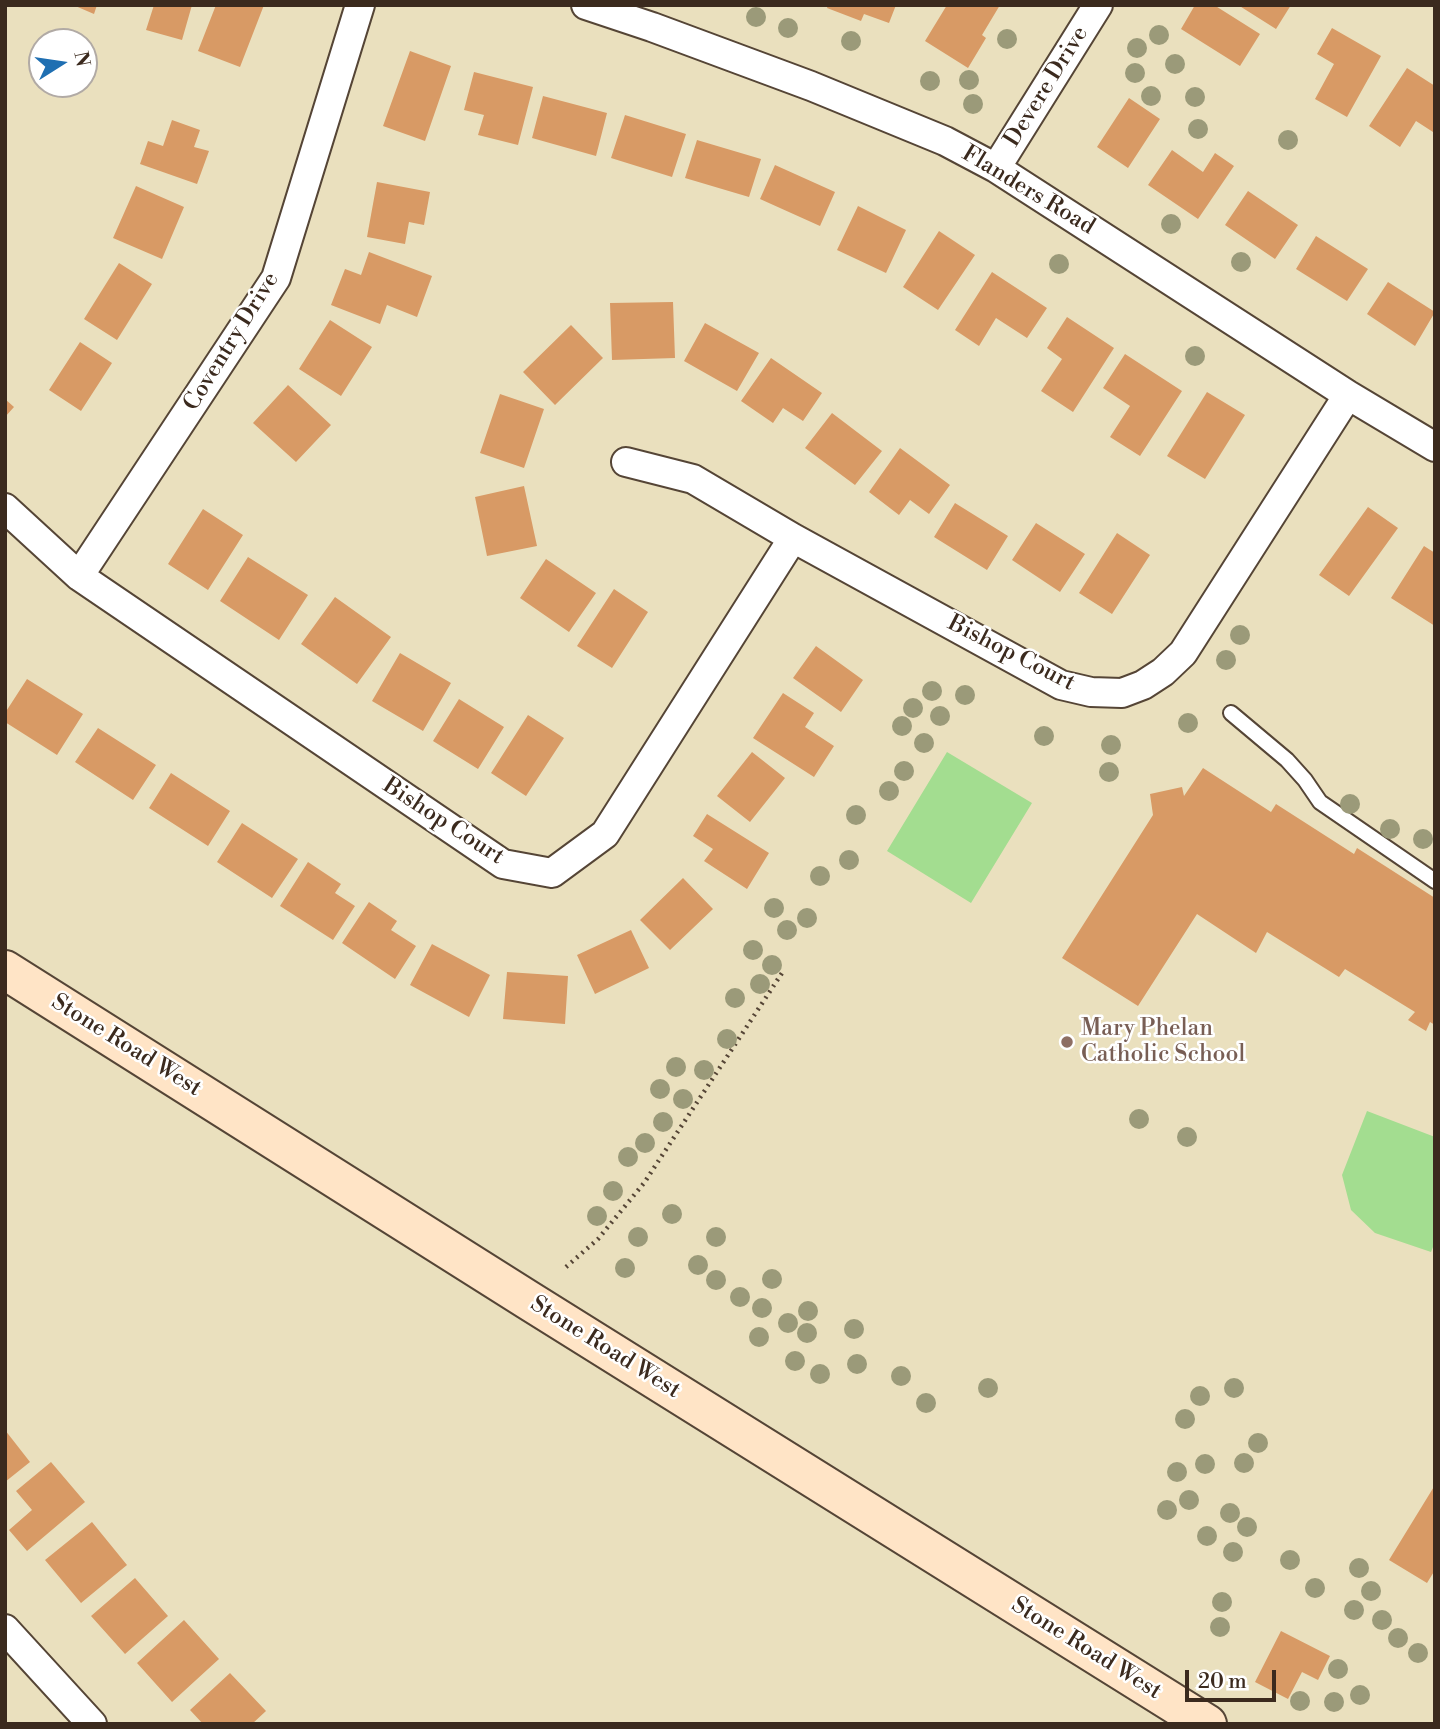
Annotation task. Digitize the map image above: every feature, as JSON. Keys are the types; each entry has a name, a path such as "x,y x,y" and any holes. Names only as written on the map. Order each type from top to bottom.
{"main road":[{"name":"Stone Road West","path":"5,970 1207,1724"}],"street":[{"name":"Coventry Drive","path":"79,576 276,278 360,5"},
{"name":"Flanders Road","path":"586,5 656,16 945,141 996,169 1348,395 1435,447"},
{"name":"Devere Drive","path":"996,169 1098,5"},
{"name":"Bishop Court","path":"626,462 692,479 793,538 1061,685 1090,692 1122,693 1153,678 1183,653 1348,395"},
{"name":"Bishop Court","path":"5,508 79,576 503,864 552,873 605,834 793,538"},
{"path":"5,1629 92,1724"}],"lane":[{"path":"1231,713 1287,760 1320,802 1435,881"}],"path":[{"path":"566,1267 598,1239 644,1182 782,973"}],"green space":[{"path":"947,752 1032,803 971,903 887,851"},
{"path":"1367,1111 1435,1137 1435,1242 1431,1252 1375,1233 1351,1210 1342,1175"}],"building":[{"path":"73,5 97,5 94,14"},
{"path":"154,5 192,5 182,40 146,30"},
{"path":"216,5 264,5 240,67 198,51"},
{"path":"828,5 896,5 889,23 864,14 861,21 827,8"},
{"path":"947,5 1000,5 982,35 986,38 968,68 925,41"},
{"path":"1195,5 1214,5 1260,34 1240,66 1181,29"},
{"path":"1238,5 1291,5 1276,29"},
{"path":"1332,28 1381,56 1347,117 1315,99 1334,64 1317,54"},
{"path":"410,51 451,66 425,141 383,126"},
{"path":"1407,68 1435,86 1435,130 1433,132 1416,121 1400,147 1369,126"},
{"path":"474,72 533,87 518,145 478,135 484,115 464,110"},
{"path":"543,96 607,113 596,156 532,138"},
{"path":"1129,98 1160,119 1128,168 1097,147"},
{"path":"625,115 686,134 672,177 611,158"},
{"path":"172,120 200,130 194,147 209,151 197,184 140,164 148,141 163,146"},
{"path":"697,140 761,159 749,197 685,178"},
{"path":"1172,150 1203,172 1215,153 1234,166 1198,219 1148,185"},
{"path":"775,165 835,192 820,226 760,199"},
{"path":"377,182 430,192 424,225 409,222 405,244 367,237"},
{"path":"136,186 184,207 162,259 113,238"},
{"path":"1248,191 1298,225 1275,259 1225,225"},
{"path":"858,206 906,230 886,273 837,250"},
{"path":"939,231 975,255 938,310 903,287"},
{"path":"1316,236 1368,269 1347,301 1296,269"},
{"path":"369,252 432,276 417,317 387,305 380,324 331,305 345,269 361,275"},
{"path":"119,263 152,284 117,340 84,319"},
{"path":"992,272 1047,308 1027,338 996,318 979,346 955,330"},
{"path":"1388,282 1435,312 1415,346 1367,314"},
{"path":"673,302 675,358 612,360 610,303"},
{"path":"1067,317 1114,348 1073,412 1041,391 1062,359 1047,348"},
{"path":"330,320 372,347 341,396 299,369"},
{"path":"705,323 759,353 737,391 684,361"},
{"path":"571,325 603,358 555,405 523,372"},
{"path":"80,342 112,363 81,411 49,390"},
{"path":"1125,354 1182,391 1140,456 1110,437 1130,406 1103,388"},
{"path":"771,358 822,393 803,421 783,408 773,423 741,401"},
{"path":"288,385 331,425 296,462 253,423"},
{"path":"1207,392 1245,415 1205,479 1167,456"},
{"path":"500,394 544,409 524,468 480,453"},
{"path":"5,399 14,407 5,417"},
{"path":"832,413 882,451 855,485 805,448"},
{"path":"900,448 950,485 929,514 910,500 899,515 869,492"},
{"path":"524,486 537,546 487,556 475,497"},
{"path":"955,503 1008,536 987,570 934,537"},
{"path":"1368,507 1398,528 1349,596 1319,575"},
{"path":"203,509 243,535 208,590 168,564"},
{"path":"1036,523 1085,554 1060,592 1012,560"},
{"path":"1117,533 1150,555 1112,614 1079,593"},
{"path":"1424,546 1435,553 1435,626 1391,598"},
{"path":"248,557 308,595 279,640 220,601"},
{"path":"546,559 596,593 569,632 520,598"},
{"path":"614,589 648,612 612,668 577,646"},
{"path":"335,597 391,637 357,684 301,644"},
{"path":"816,646 863,680 841,712 793,678"},
{"path":"400,653 451,683 423,731 372,701"},
{"path":"27,679 83,714 57,755 5,722 5,713"},
{"path":"783,693 814,713 805,727 834,746 814,777 753,738"},
{"path":"459,699 504,727 478,769 433,741"},
{"path":"528,715 564,738 526,796 491,773"},
{"path":"98,728 156,765 133,800 75,762"},
{"path":"752,752 785,778 750,822 717,796"},
{"path":"1203,768 1271,812 1276,804 1354,854 1357,848 1435,898 1435,1025 1430,1022 1426,1031 1408,1020 1415,1012 1345,969 1339,977 1267,932 1256,953 1197,914 1138,1006 1062,958 1153,815 1150,794 1182,787 1184,796"},
{"path":"171,773 230,811 208,846 149,808"},
{"path":"707,814 769,853 747,889 704,861 713,849 693,836"},
{"path":"242,823 298,859 272,898 217,862"},
{"path":"308,862 341,884 335,893 355,906 333,940 280,906"},
{"path":"683,878 713,909 670,950 640,920"},
{"path":"369,902 397,921 391,930 416,946 395,979 342,943"},
{"path":"631,930 649,968 595,994 577,955"},
{"path":"432,944 490,975 469,1017 410,985"},
{"path":"507,972 568,976 565,1024 503,1019"},
{"path":"5,1430 30,1462 5,1482"},
{"path":"51,1462 85,1502 27,1551 9,1530 32,1510 16,1491"},
{"path":"1435,1485 1435,1570 1427,1583 1389,1560"},
{"path":"92,1522 127,1565 81,1603 45,1560"},
{"path":"135,1578 168,1616 125,1654 91,1616"},
{"path":"184,1620 219,1659 172,1702 137,1663"},
{"path":"1281,1631 1330,1656 1318,1680 1302,1672 1288,1699 1255,1682"},
{"path":"230,1673 266,1711 252,1724 203,1724 190,1710"}],"place":[{"name":"Mary Phelan Catholic School","path":"1067,1042"}]}
